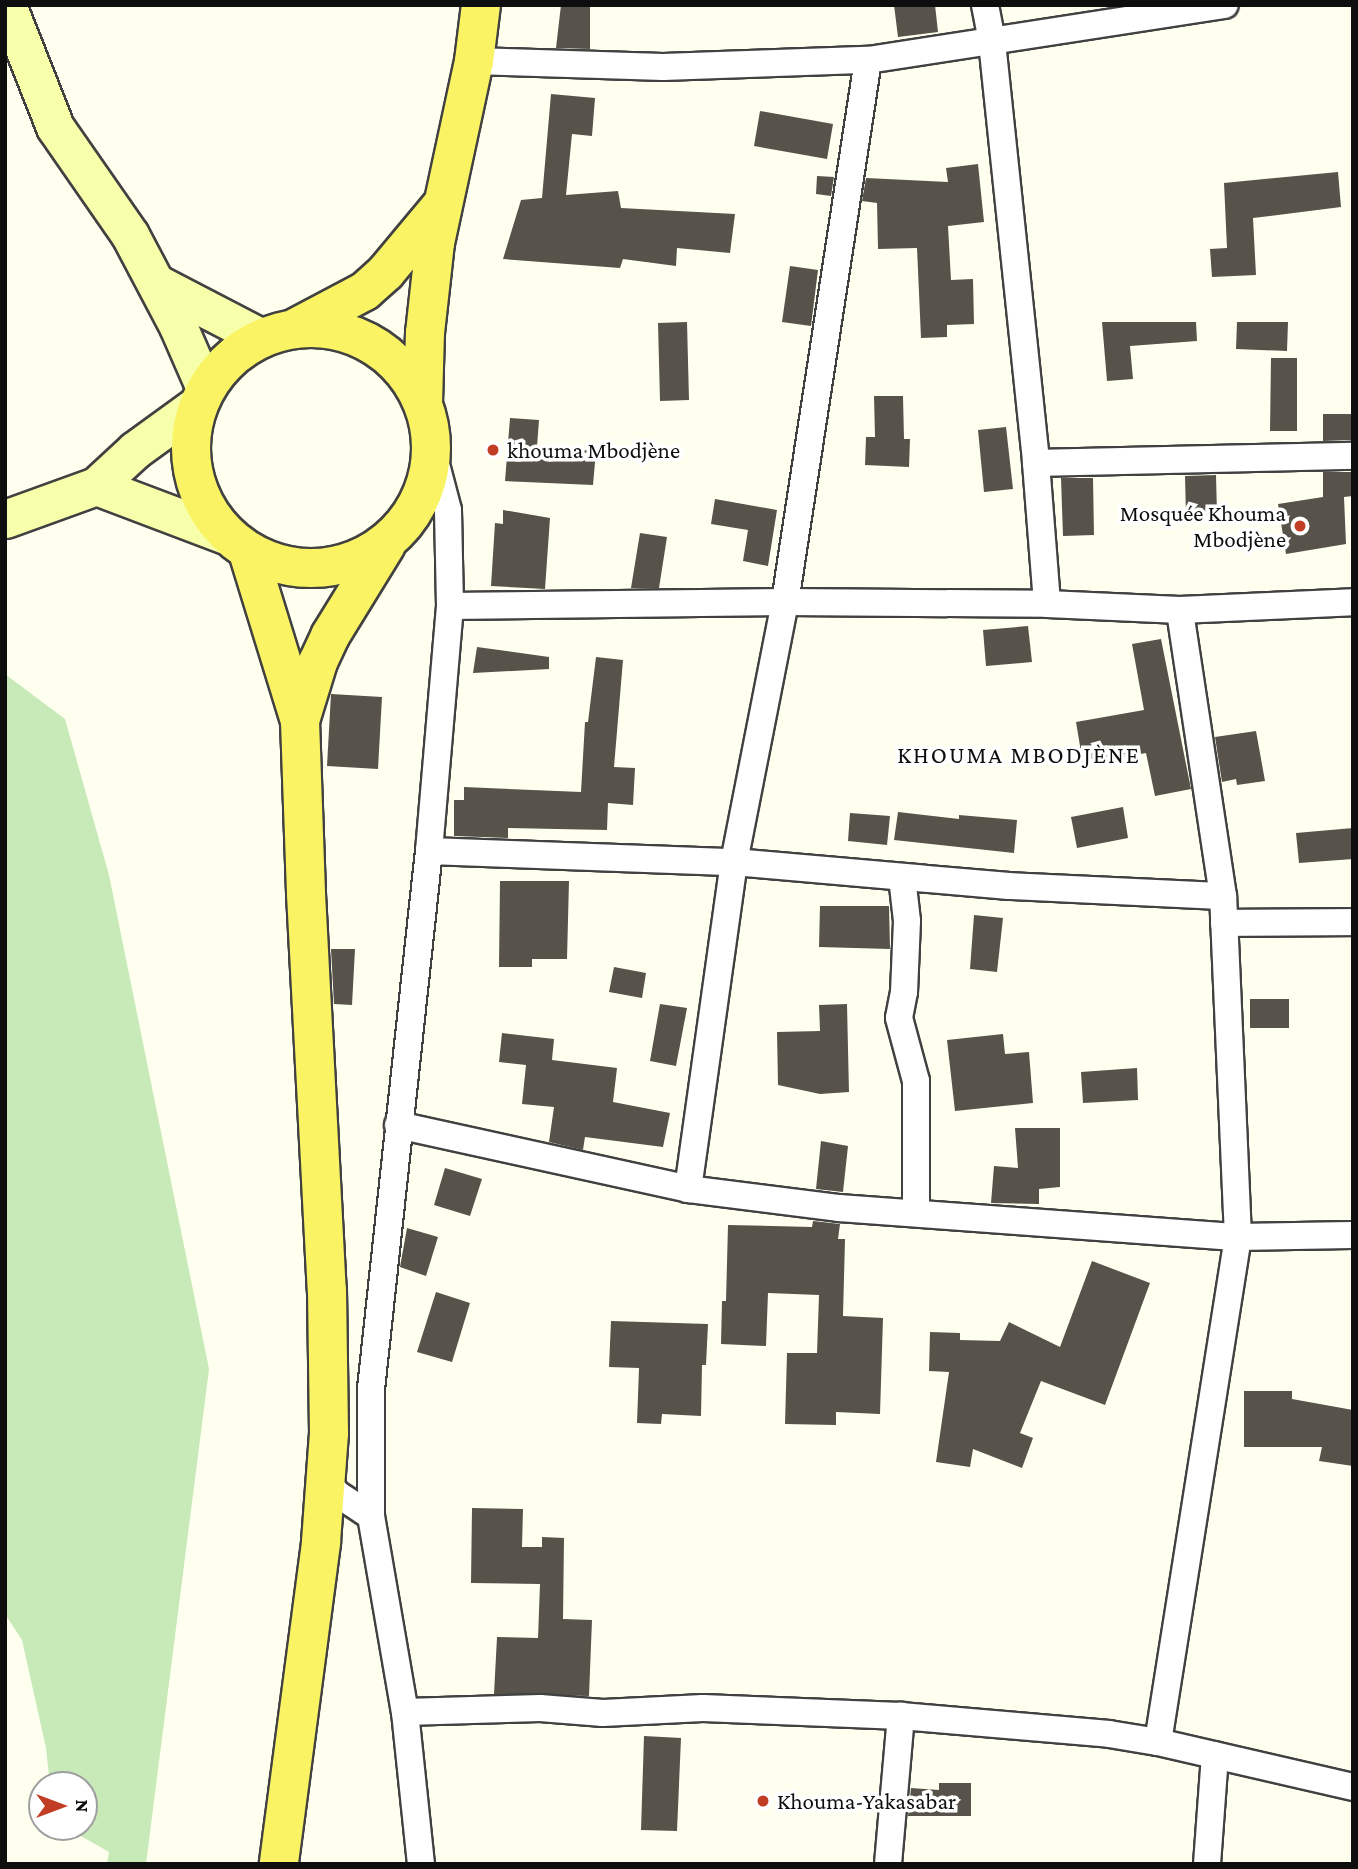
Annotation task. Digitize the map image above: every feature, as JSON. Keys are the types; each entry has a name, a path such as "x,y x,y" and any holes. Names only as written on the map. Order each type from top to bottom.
{"main road":[{"path":"300,721 318,662 330,636 389,540 413,513 427,480 432,444 423,403 429,287 442,204 474,61 481,5"},
{"path":"279,1864 314,1614 326,1479 327,1290 306,894 300,721 237,544 205,507 193,474 190,440 201,397 229,358 260,337 297,327 365,291 386,272 442,204"},
{"path":"297,327 337,329 373,344 403,369 423,403"},
{"path":"237,544 296,569 346,565 389,540"}],"street":[{"path":"5,519 96,486 135,450 201,397 156,284 111,204 55,127 7,5"},
{"path":"985,5 992,41 1036,463 1047,604"},
{"path":"474,61 663,67 868,60 1225,5"},
{"path":"688,1189 734,862 785,602 868,60"},
{"path":"156,284 260,337"},
{"path":"421,1864 405,1712 371,1516 371,1389 429,851 450,606 448,510 432,444"},
{"path":"1036,463 1353,456"},
{"path":"96,486 237,544"},
{"path":"450,606 785,602 1047,604 1180,610 1353,602"},
{"path":"1158,1742 1238,1237 1223,896 1180,610"},
{"path":"429,851 734,862 1113,892 1223,896"},
{"path":"902,877 907,921 904,992 899,1018 916,1081 916,1213"},
{"path":"1224,923 1353,922"},
{"path":"398,1125 688,1189 839,1208 1238,1237 1353,1235"},
{"path":"326,1479 336,1493 371,1516"},
{"path":"405,1712 540,1708 603,1713 727,1709 901,1716 1109,1734 1158,1742 1353,1787"},
{"path":"888,1864 901,1716"},
{"path":"1207,1864 1215,1755"}],"green space":[{"path":"5,674 65,719 109,875 209,1369 146,1864 107,1864 109,1852 90,1841 98,1841 98,1771 48,1771 46,1748 22,1640 5,1614"}],"building":[{"path":"561,5 590,5 590,49 556,48"},
{"path":"894,5 935,5 938,32 898,37"},
{"path":"551,94 595,98 592,136 572,134 566,195 618,191 621,208 735,214 730,253 677,248 676,266 623,259 620,268 503,259 521,200 542,198"},
{"path":"760,111 833,124 827,159 754,146"},
{"path":"978,164 984,222 948,226 951,280 973,279 974,324 947,325 947,337 921,338 917,248 878,249 877,203 862,201 866,178 948,182 946,168"},
{"path":"1338,172 1341,207 1253,218 1256,275 1212,277 1210,249 1227,248 1224,183"},
{"path":"817,176 834,177 831,196 816,194"},
{"path":"790,266 818,270 811,326 782,322"},
{"path":"687,322 689,400 660,401 658,323"},
{"path":"1102,322 1196,322 1197,341 1130,346 1133,379 1107,381"},
{"path":"1237,322 1288,322 1287,351 1236,349"},
{"path":"1271,358 1297,358 1297,431 1270,431"},
{"path":"874,396 903,396 904,439 910,439 909,467 865,465 866,437 875,437"},
{"path":"1323,414 1353,414 1353,440 1323,441"},
{"path":"510,418 539,420 537,447 596,451 593,485 505,481"},
{"path":"1006,427 1013,489 984,492 978,430"},
{"path":"1323,472 1353,472 1353,496 1344,497 1346,544 1286,554 1278,504 1323,497"},
{"path":"1216,475 1217,514 1186,515 1185,476"},
{"path":"1061,478 1093,478 1094,535 1063,536"},
{"path":"715,499 777,510 768,566 743,561 748,530 711,524"},
{"path":"503,510 550,518 545,589 491,586 495,523 503,524"},
{"path":"640,533 667,537 659,588 631,588"},
{"path":"1028,626 1032,662 986,666 983,630"},
{"path":"1161,639 1191,789 1155,796 1146,753 1083,764 1076,722 1144,710 1132,644"},
{"path":"477,647 549,657 549,669 473,673"},
{"path":"596,657 623,660 614,767 635,768 633,805 608,803 607,830 508,828 508,838 454,836 454,800 464,800 464,787 581,792 585,722 588,722"},
{"path":"331,694 382,697 378,769 327,766"},
{"path":"1256,731 1265,781 1237,785 1236,779 1222,782 1215,737"},
{"path":"1123,807 1128,838 1077,848 1071,817"},
{"path":"898,812 959,819 959,815 1017,820 1014,853 894,840"},
{"path":"850,813 890,816 887,845 848,841"},
{"path":"1353,828 1353,859 1299,863 1296,833"},
{"path":"500,881 569,881 567,959 532,959 532,967 499,967"},
{"path":"820,906 889,906 890,949 819,947"},
{"path":"974,915 1003,918 997,972 970,969"},
{"path":"331,949 355,949 352,1005 334,1004"},
{"path":"614,967 646,973 642,998 609,992"},
{"path":"1250,999 1289,999 1289,1028 1250,1028"},
{"path":"660,1004 687,1008 676,1066 650,1061"},
{"path":"847,1004 849,1092 820,1094 778,1085 777,1032 820,1031 819,1005"},
{"path":"502,1033 554,1039 552,1060 617,1068 613,1102 670,1113 663,1147 585,1137 583,1150 549,1142 554,1107 522,1104 526,1065 499,1062"},
{"path":"1003,1034 1005,1054 1029,1052 1033,1103 955,1111 947,1040"},
{"path":"1137,1068 1138,1100 1083,1103 1081,1072"},
{"path":"1015,1128 1060,1128 1060,1187 1039,1189 1039,1204 991,1203 994,1166 1018,1168"},
{"path":"821,1141 848,1146 843,1192 816,1189"},
{"path":"445,1168 482,1179 470,1216 434,1205"},
{"path":"813,1221 840,1224 838,1239 845,1239 843,1316 883,1318 880,1414 836,1412 836,1425 785,1424 787,1353 817,1353 819,1295 768,1293 766,1346 721,1344 722,1301 726,1301 728,1225 812,1227"},
{"path":"407,1228 438,1237 426,1276 400,1267"},
{"path":"1092,1261 1150,1283 1105,1405 1041,1381 1020,1433 1033,1438 1022,1468 973,1449 970,1467 936,1462 949,1372 929,1371 930,1332 960,1333 960,1340 1000,1341 1009,1322 1060,1347"},
{"path":"436,1292 470,1303 452,1362 417,1352"},
{"path":"611,1321 708,1324 706,1365 702,1365 701,1416 662,1414 661,1424 637,1423 639,1368 609,1367"},
{"path":"1244,1391 1292,1391 1292,1399 1353,1410 1353,1466 1319,1461 1322,1447 1244,1447"},
{"path":"472,1508 523,1509 522,1547 542,1547 542,1537 564,1538 563,1619 592,1620 589,1696 494,1694 497,1637 538,1638 540,1584 471,1583"},
{"path":"644,1736 681,1738 677,1831 641,1830"},
{"path":"939,1783 971,1783 971,1816 908,1816 911,1788 939,1790"}],"place":[{"name":"khouma Mbodjène","path":"493,450"},
{"name":"Mosquée Khouma Mbodjène","path":"1300,526"},
{"name":"Khouma-Yakasabar","path":"763,1801"}],"district":[{"name":"KHOUMA MBODJÈNE","path":"1019,755"}]}
